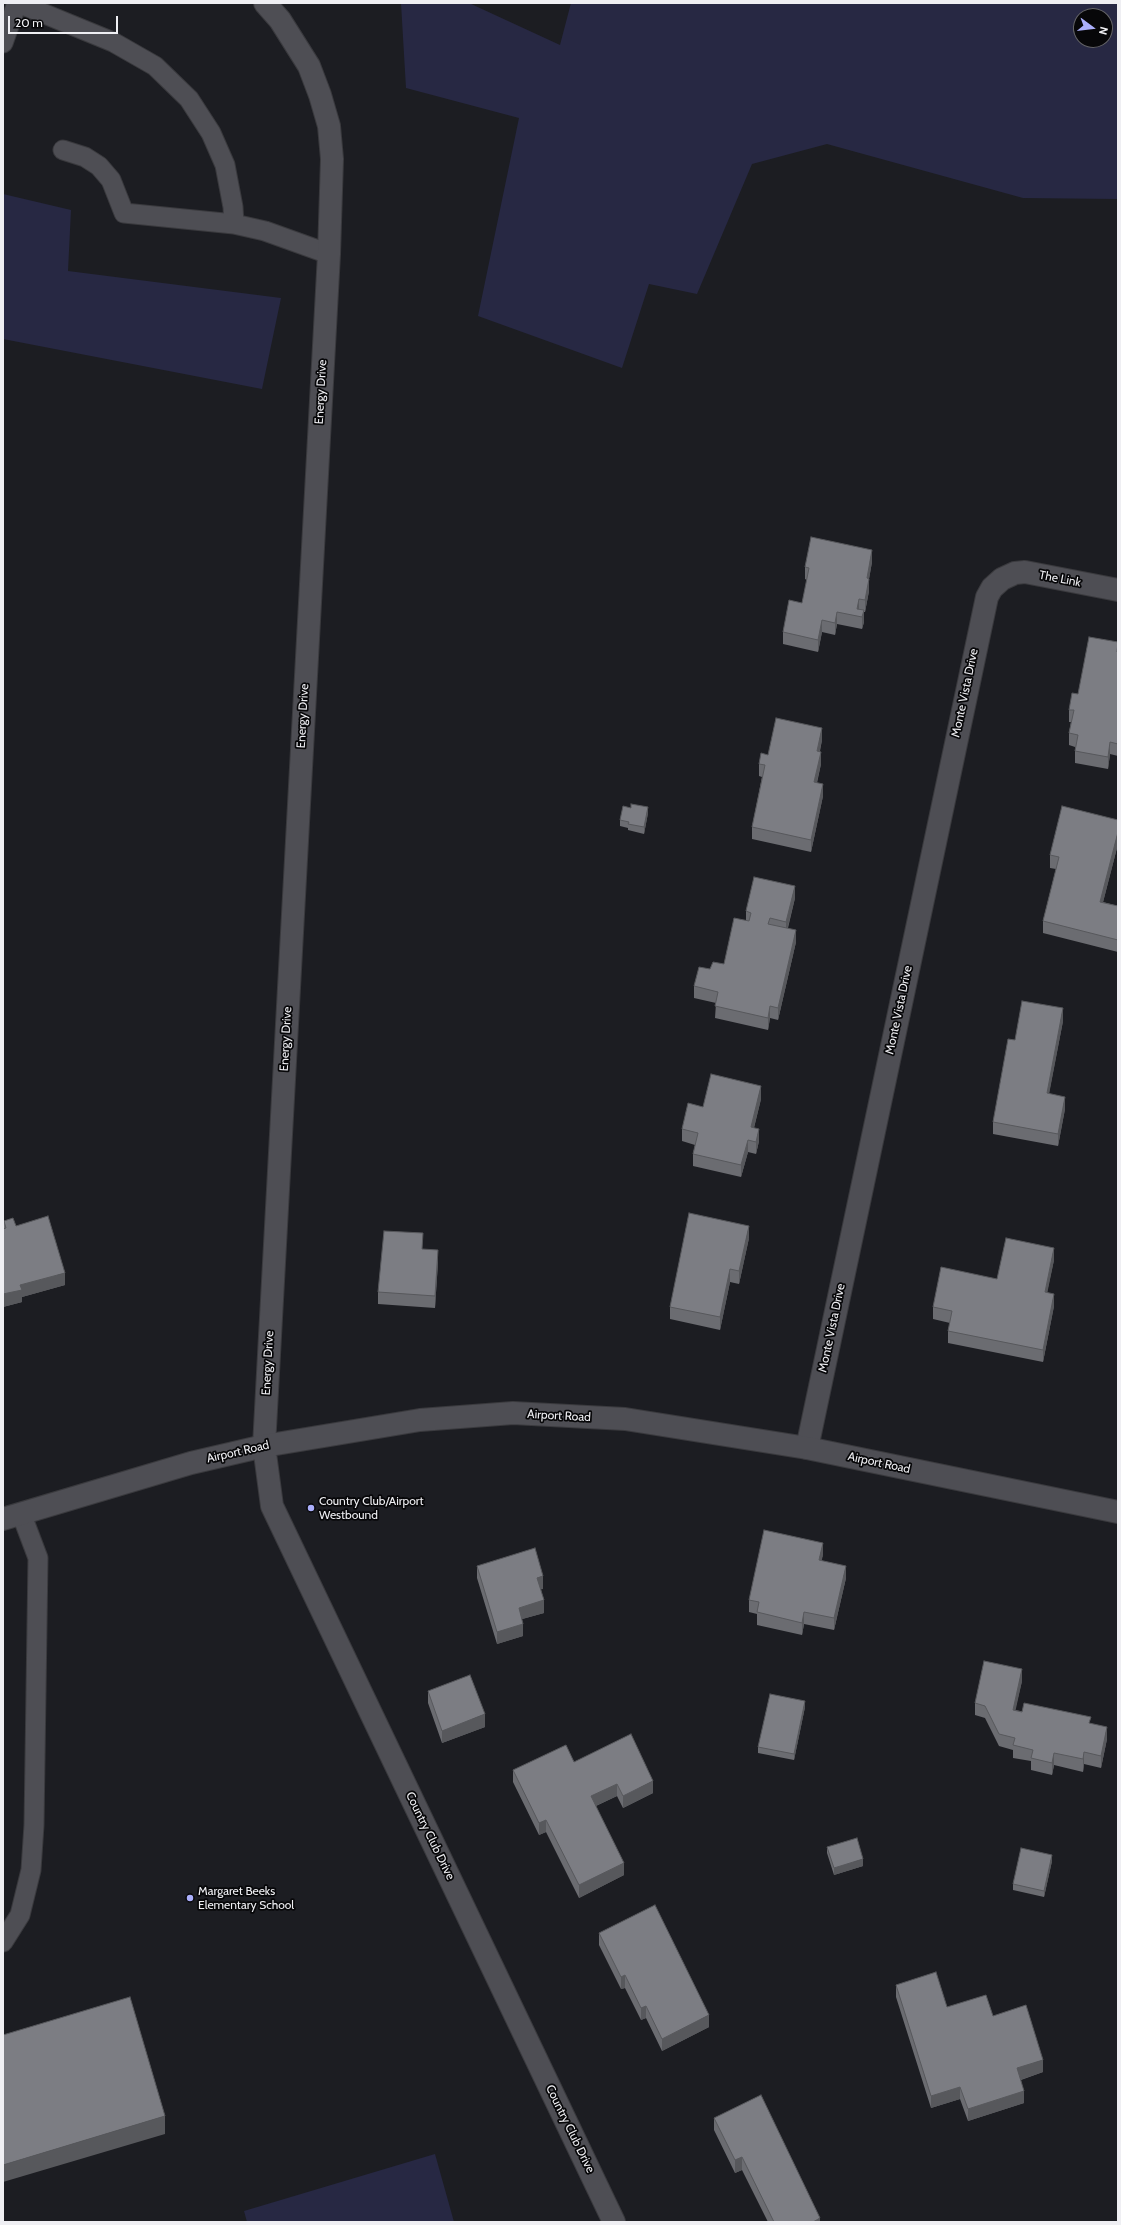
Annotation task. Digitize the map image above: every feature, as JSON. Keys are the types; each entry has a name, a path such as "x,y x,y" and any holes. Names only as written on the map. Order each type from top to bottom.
{"street":[{"name":"Energy Drive","path":"264,1446 329,254 332,159 328,126 320,96 309,66 280,20 265,3"},
{"name":"The Link","path":"1002,579 1015,573 1025,572 1118,590"},
{"name":"Monte Vista Drive","path":"807,1448 983,608 992,588 1002,579"},
{"name":"Airport Road","path":"12,1516 191,1463 264,1446 420,1420 513,1414 625,1419 807,1448 1118,1512"},
{"name":"Country Club Drive","path":"264,1446 272,1506 614,2222"}],"lane":[{"path":"3,43 18,3 113,42 155,66 189,99 211,133 225,165 233,207 234,224"},
{"path":"63,150 85,157 99,166 111,180 124,213 234,224 264,231 329,254"},
{"path":"3,1942 20,1915 31,1870 34,1825 38,1558 12,1516"}],"shaded area":[{"path":"401,3 469,3 560,45 571,3 1118,3 1118,199 1023,198 827,144 752,164 697,294 649,284 622,368 478,316 519,118 406,88"},
{"path":"3,194 71,210 68,271 281,298 262,389 3,339"},
{"path":"435,2154 454,2222 247,2222 244,2211"}],"building":[{"path":"811,537 872,550 865,600 859,599 857,609 864,610 862,617 837,612 835,623 822,620 818,640 783,632 789,600 802,603 809,568 805,567"},
{"path":"1089,637 1118,642 1118,744 1110,742 1108,757 1075,751 1078,735 1069,733 1074,710 1069,710 1072,693 1078,694"},
{"path":"776,718 822,728 817,751 821,752 814,782 823,784 811,840 752,827 765,765 759,764 761,753 768,755"},
{"path":"631,804 648,807 644,827 628,824 629,822 620,820 623,806 631,808"},
{"path":"1062,806 1118,820 1118,832 1100,902 1118,906 1118,940 1043,921 1059,857 1050,855"},
{"path":"754,877 795,886 786,922 770,918 768,924 796,930 778,1008 770,1006 768,1018 715,1006 718,992 694,986 699,967 710,969 713,962 724,964 734,918 749,921 751,913 746,911"},
{"path":"1022,1001 1063,1008 1047,1093 1065,1097 1058,1134 993,1122 1008,1039 1015,1040"},
{"path":"711,1074 761,1086 751,1127 759,1129 756,1142 748,1140 741,1165 693,1154 698,1133 682,1129 688,1103 703,1107"},
{"path":"689,1213 749,1226 739,1271 730,1269 720,1317 670,1307"},
{"path":"48,1216 65,1273 20,1285 22,1290 3,1294 3,1229 6,1228 4,1221 13,1218 16,1226"},
{"path":"384,1231 423,1233 422,1249 438,1250 435,1296 378,1292"},
{"path":"1006,1238 1054,1248 1045,1292 1054,1294 1043,1350 948,1331 952,1311 933,1307 941,1267 997,1279"},
{"path":"764,1530 823,1543 819,1560 846,1566 834,1618 804,1612 802,1623 757,1612 759,1602 749,1600"},
{"path":"535,1548 543,1576 537,1578 544,1600 519,1608 523,1624 497,1632 477,1566"},
{"path":"984,1661 1022,1669 1013,1710 1022,1712 1024,1703 1091,1717 1089,1723 1107,1727 1101,1756 1084,1752 1083,1759 1054,1753 1052,1763 1031,1758 1033,1750 1013,1745 1015,1738 999,1734 985,1706 975,1703"},
{"path":"470,1675 485,1714 442,1731 428,1691"},
{"path":"770,1694 805,1701 794,1754 758,1747"},
{"path":"631,1734 653,1781 623,1796 617,1784 591,1796 624,1863 579,1885 546,1820 539,1823 513,1770 566,1745 574,1762"},
{"path":"857,1838 863,1859 834,1868 827,1847"},
{"path":"1021,1848 1052,1855 1044,1891 1013,1884"},
{"path":"655,1905 709,2015 662,2039 646,2006 641,2008 625,1975 621,1977 599,1933"},
{"path":"936,1972 947,2007 986,1995 993,2016 1026,2005 1043,2060 1017,2068 1024,2091 968,2109 960,2087 931,2096 896,1985"},
{"path":"130,1997 165,2116 3,2165 3,2035"},
{"path":"761,2095 820,2218 813,2222 774,2222 742,2157 735,2160 714,2118"}],"place":[{"name":"Country Club/Airport Westbound","path":"311,1508"},
{"name":"Margaret Beeks Elementary School","path":"190,1898"}]}
